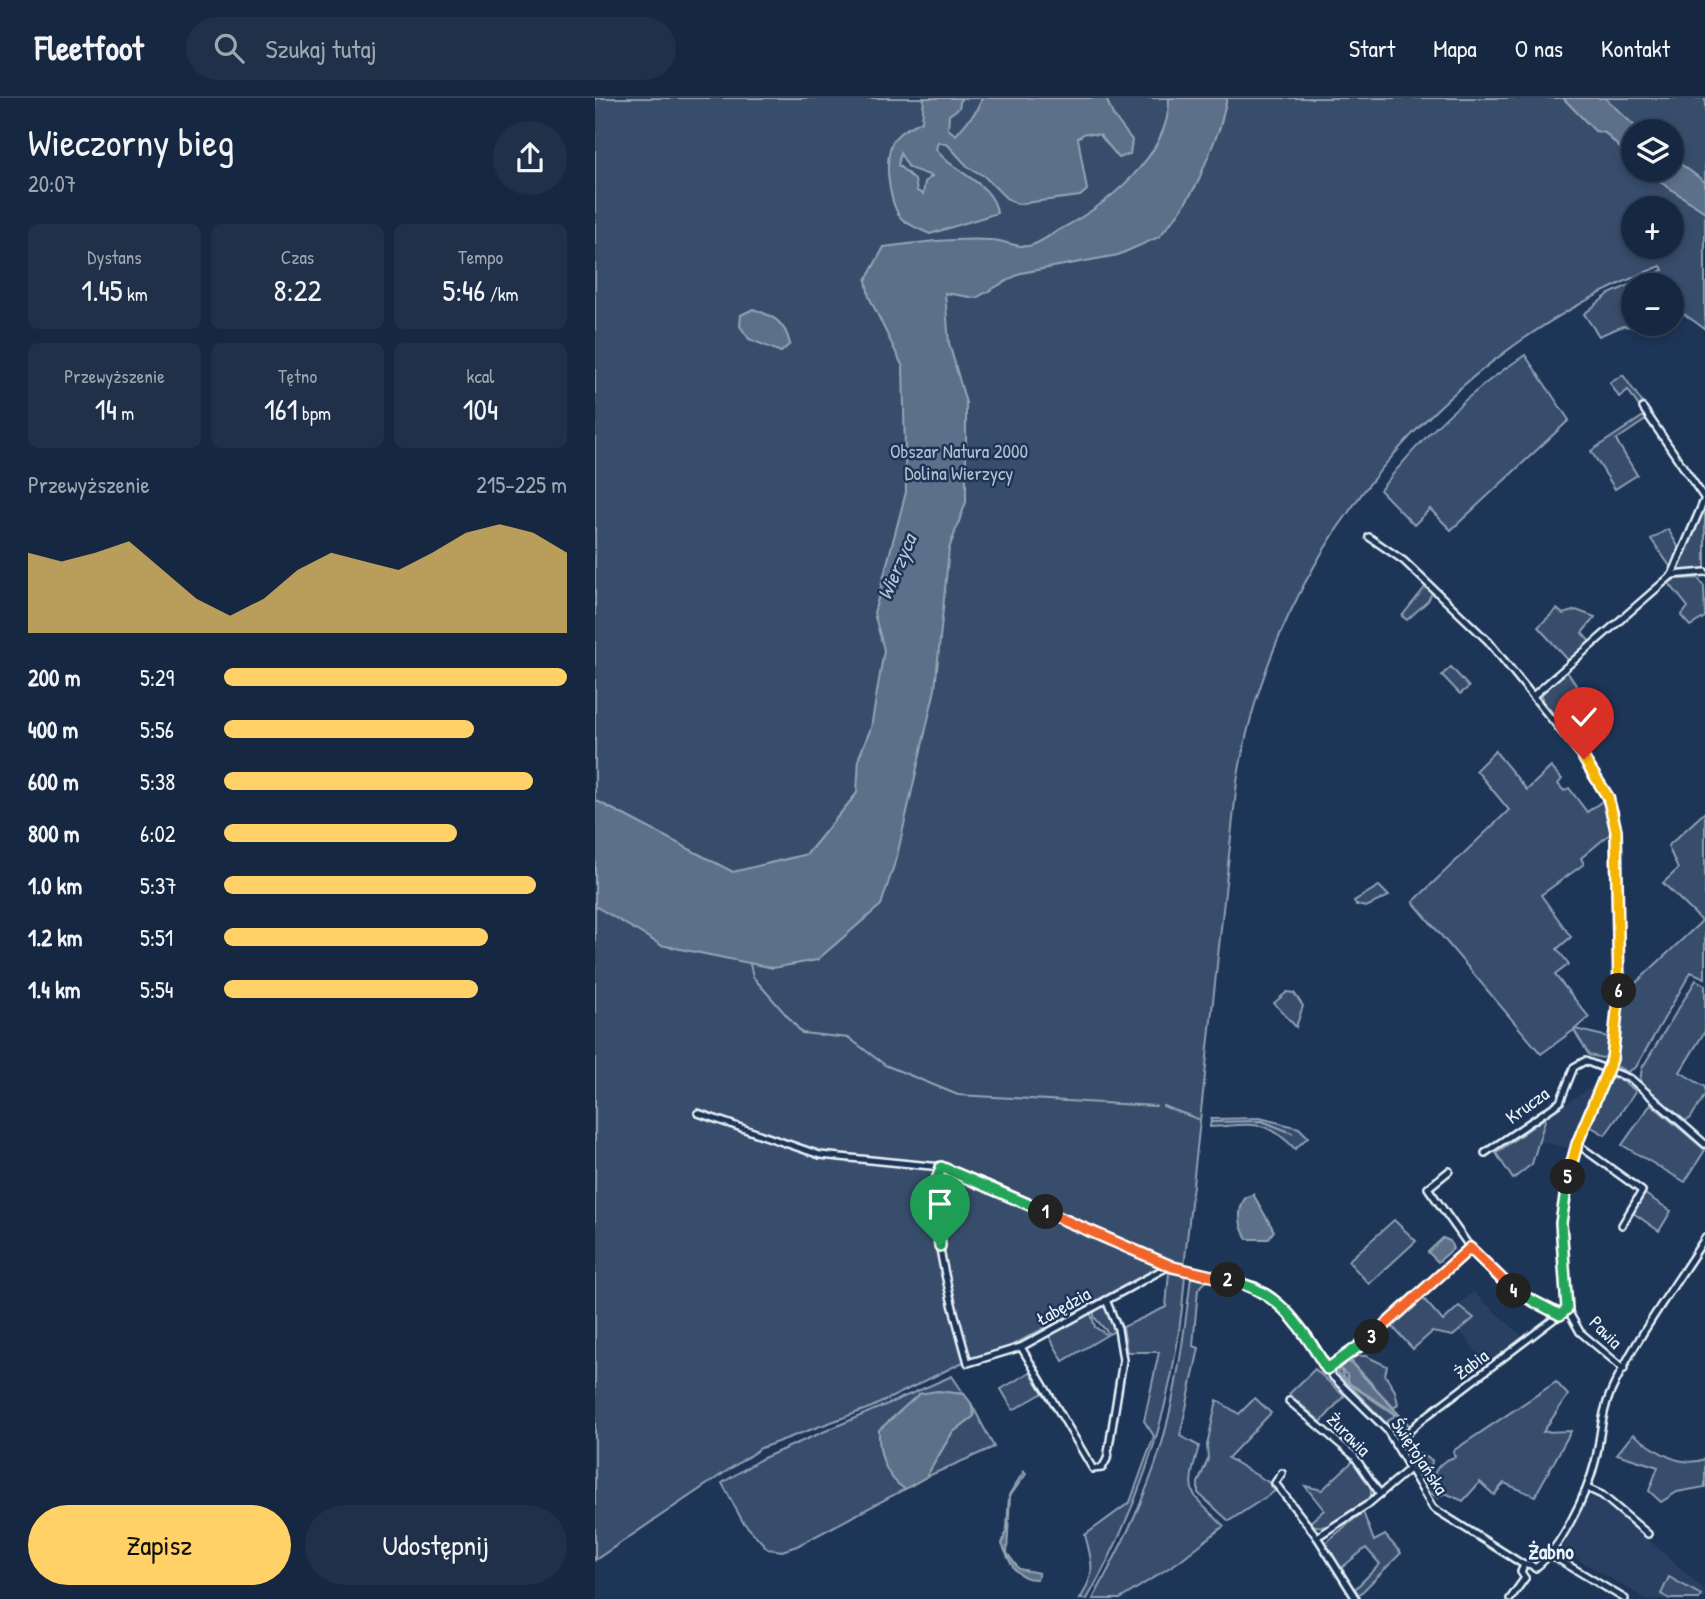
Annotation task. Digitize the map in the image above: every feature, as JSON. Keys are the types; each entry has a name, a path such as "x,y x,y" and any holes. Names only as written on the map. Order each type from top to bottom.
{"street":[{"path":"1533,696 1672,575 1705,498 1643,408"},
{"name":"Pawia","path":"1369,537 1405,561 1462,614 1584,759 1614,812 1619,989 1615,1045 1609,1070 1577,1144 1561,1223 1567,1309 1590,1343 1624,1369"},
{"path":"1672,575 1705,572"},
{"name":"Krucza","path":"1485,1153 1560,1102 1579,1062 1589,1061 1609,1070"},
{"path":"1609,1070 1632,1079 1705,1144"},
{"name":"Świętojańska","path":"698,1113 820,1155 941,1167 989,1185 1169,1266 1249,1284 1265,1292 1309,1337 1327,1369 1381,1423 1433,1507 1524,1565"},
{"path":"1577,1144 1642,1191 1622,1225"},
{"name":"Łabędzia","path":"941,1167 936,1183 940,1246 968,1363 1021,1347 1169,1266"},
{"path":"1449,1171 1428,1188 1470,1248 1507,1287 1560,1315"},
{"path":"1510,1599 1525,1578 1534,1576 1535,1568 1551,1555 1587,1488 1596,1458 1604,1410 1624,1369 1705,1238"},
{"path":"1327,1369 1363,1345 1470,1248"},
{"path":"1021,1347 1093,1469 1102,1468 1107,1459 1123,1360 1118,1329 1106,1300"},
{"name":"Żabia","path":"1395,1445 1420,1421 1567,1309"},
{"name":"Żurawia","path":"1289,1401 1354,1456 1380,1494"},
{"path":"1317,1537 1380,1494 1408,1470"},
{"path":"1282,1473 1275,1483 1317,1537 1356,1599"},
{"path":"1587,1488 1602,1495 1648,1534"},
{"path":"1551,1555 1625,1599"},
{"path":"1525,1578 1521,1572 1524,1565 1530,1563 1535,1568"}],"shaded area":[{"path":"1600,1081 1571,1149 1539,1141 1546,1117"},
{"path":"1473,1292 1525,1339 1488,1367 1460,1331 1474,1318 1459,1306"},
{"path":"1594,1491 1705,1590 1705,1599 1646,1599 1563,1551 1567,1535"}],"green space":[{"name":"Obszar Natura 2000 Dolina Wierzycy","path":"595,98 1705,98 1705,329 1684,314 1684,273 1656,273 1663,270 1661,266 1646,273 1621,273 1621,285 1582,303 1508,350 1441,405 1381,469 1330,539 1289,615 1257,697 1237,782 1184,1267 1173,1264 1159,1267 1011,1346 961,1363 872,1407 761,1448 595,1560"},
{"name":"Obszar Natura 2000 Dolina Wierzycy","path":"1621,289 1621,327 1599,336 1584,314 1609,294"},
{"path":"1525,355 1569,420 1451,530 1430,509 1414,525 1380,490 1412,452 1447,417 1485,384"},
{"path":"1623,375 1644,405 1640,408 1628,390 1619,397 1610,383"},
{"path":"1645,415 1647,419 1616,440 1637,475 1615,489 1591,451"},
{"path":"1705,505 1705,570 1677,574"},
{"path":"1668,529 1679,548 1672,569 1651,539"},
{"path":"1698,578 1704,586 1705,617 1690,626 1681,616 1688,607 1669,583 1676,579"},
{"path":"1426,586 1432,593 1428,601 1407,620 1402,616"},
{"path":"1557,609 1563,614 1576,610 1595,617 1582,633 1591,643 1570,662 1538,627"},
{"path":"1451,667 1469,687 1460,694 1442,675"},
{"path":"1566,670 1589,704 1563,724 1542,701 1542,691"},
{"path":"1495,751 1527,790 1551,767 1562,779 1558,784 1564,791 1569,788 1587,812 1605,799 1611,811 1611,833 1581,858 1584,864 1541,895 1571,937 1557,949 1569,964 1555,975 1589,1017 1575,1029 1612,1038 1608,1056 1602,1058 1589,1055 1574,1030 1541,1054 1413,902 1509,810 1476,770"},
{"path":"1705,812 1705,978 1691,972 1636,1067 1627,1072 1616,1066 1624,994 1702,921 1663,883 1678,869 1668,846"},
{"path":"1379,886 1389,896 1366,907 1356,905 1354,901"},
{"path":"1696,980 1705,985 1705,1031 1680,1072 1705,1087 1705,1095 1690,1119 1683,1121 1640,1081 1642,1068"},
{"path":"1287,992 1294,993 1303,1006 1296,1027 1274,1003"},
{"path":"1616,1076 1636,1091 1605,1135 1588,1125 1608,1081"},
{"path":"1651,1104 1705,1150 1685,1182 1622,1145"},
{"path":"1546,1117 1532,1164 1513,1179 1496,1153"},
{"path":"1260,1118 1299,1128 1308,1137 1295,1149 1266,1127 1210,1127 1211,1119"},
{"path":"1645,1194 1671,1211 1659,1231 1632,1212"},
{"path":"1394,1220 1416,1241 1369,1284 1348,1261"},
{"path":"1169,1272 1185,1275 1174,1360 1155,1443 1126,1522 1108,1561 1087,1599 1080,1599 1091,1575 1090,1554 1085,1535 1130,1502 1154,1436 1144,1421 1159,1352 1127,1352 1123,1327 1166,1307"},
{"path":"1191,1277 1208,1280 1198,1289 1193,1346 1199,1348 1180,1436 1199,1446 1192,1474 1193,1491 1203,1506 1224,1526 1178,1562 1120,1599 1093,1599 1122,1543 1155,1467 1176,1384"},
{"path":"1421,1296 1443,1321 1459,1306 1474,1318 1453,1336 1432,1332 1413,1349 1390,1324"},
{"path":"1104,1305 1116,1330 1109,1334 1094,1317 1094,1309"},
{"path":"1090,1311 1095,1327 1107,1335 1063,1361 1049,1336"},
{"path":"1356,1356 1366,1356 1387,1366 1385,1375 1395,1391 1398,1404 1394,1408 1351,1361"},
{"path":"1338,1366 1348,1383 1395,1415 1386,1423 1338,1373"},
{"path":"1315,1369 1344,1396 1321,1422 1289,1394"},
{"path":"1030,1372 1043,1393 1013,1410 1001,1389"},
{"path":"952,1376 964,1394 937,1391 880,1430 884,1463 892,1478 905,1489 797,1546 782,1551 768,1549 743,1522 722,1483 761,1459"},
{"path":"1556,1382 1568,1395 1543,1432 1571,1431 1535,1496 1504,1483 1494,1495 1480,1482 1463,1501 1445,1493 1438,1498 1432,1494 1433,1475 1439,1466 1455,1457 1453,1451"},
{"path":"1255,1398 1271,1413 1228,1458 1268,1482 1275,1491 1229,1521 1198,1493 1198,1483 1208,1459 1207,1445 1217,1400 1239,1414"},
{"path":"971,1403 994,1447 926,1477 952,1433 974,1416"},
{"path":"1633,1434 1667,1456 1685,1461 1705,1459 1705,1487 1677,1492 1661,1502 1649,1491 1658,1467 1617,1454"},
{"path":"1411,1450 1432,1460 1431,1469 1422,1477 1418,1476 1406,1454"},
{"path":"1354,1460 1371,1488 1371,1498 1333,1524 1317,1526 1309,1523 1324,1510 1305,1486 1322,1490"},
{"path":"1363,1512 1374,1541 1385,1535 1401,1553 1359,1595 1355,1589 1380,1564 1366,1548 1340,1569 1325,1543"},
{"path":"1669,1577 1701,1595 1699,1599 1670,1599 1661,1594"}],"water":[{"path":"924,98 961,98 959,108 949,115 948,129 956,135 978,109 982,98 1106,98 1113,115 1132,140 1130,154 1119,158 1100,135 1085,133 1078,138 1087,190 1080,196 1017,204 1006,198 984,176 968,167 948,145 938,142 936,149 952,165 981,185 994,202 997,213 930,234 901,218 896,211 888,176 889,151 893,142 903,131 922,121","holes":["900,153 909,168 932,176 925,182 923,194 917,191 915,180 898,165"]},
{"name":"Wierzyca","path":"1169,98 1227,98 1220,127 1197,184 1179,213 1159,237 1118,255 1021,273 976,298 945,293 949,343 966,403 966,502 949,549 935,689 897,856 881,905 817,960 773,968 661,945 595,906 595,800 733,872 807,854 857,793 859,757 871,728 884,650 874,613 906,492 903,367 869,297 866,280 884,247 964,240 996,240 1028,246 1075,221 1113,194 1146,160 1159,140 1166,120"},
{"path":"1563,98 1605,98 1627,119 1621,119 1621,149 1605,133 1595,131"},
{"path":"1684,167 1705,182 1705,212 1661,182 1684,182"},
{"path":"753,309 773,317 782,325 790,344 781,352 749,339 740,326 741,315"},
{"path":"1253,1194 1274,1231 1268,1239 1247,1239 1242,1229 1241,1208 1245,1198"},
{"path":"1443,1238 1450,1241 1453,1249 1438,1262 1428,1252"},
{"path":"1348,1362 1409,1425 1349,1383 1347,1375 1338,1367"},
{"path":"937,1391 964,1394 971,1403 974,1416 952,1433 926,1477 905,1489 892,1478 884,1463 879,1430 919,1394"},
{"path":"1024,1471 1026,1474 1010,1496 1007,1553 1019,1569 1039,1573 1037,1579 1023,1576 1014,1569 1002,1544 1007,1528 1009,1495"}],"waterway":[{"path":"750,964 753,977 802,1033 849,1038 885,1065 958,1095 1156,1106"},
{"path":"1163,1106 1198,1119"},
{"path":"1211,1122 1262,1121 1292,1133"}],"district":[{"name":"Żabno","path":"1551,1552"}],"route":[{"path":"940,1246 936,1183 941,1167 989,1185 1173,1267 1255,1286 1271,1296 1309,1337 1327,1369 1363,1345 1470,1248 1507,1287 1560,1315 1567,1309 1568,1301 1561,1223 1563,1199 1577,1144 1612,1059 1619,989 1615,818 1607,795 1584,759"}]}
